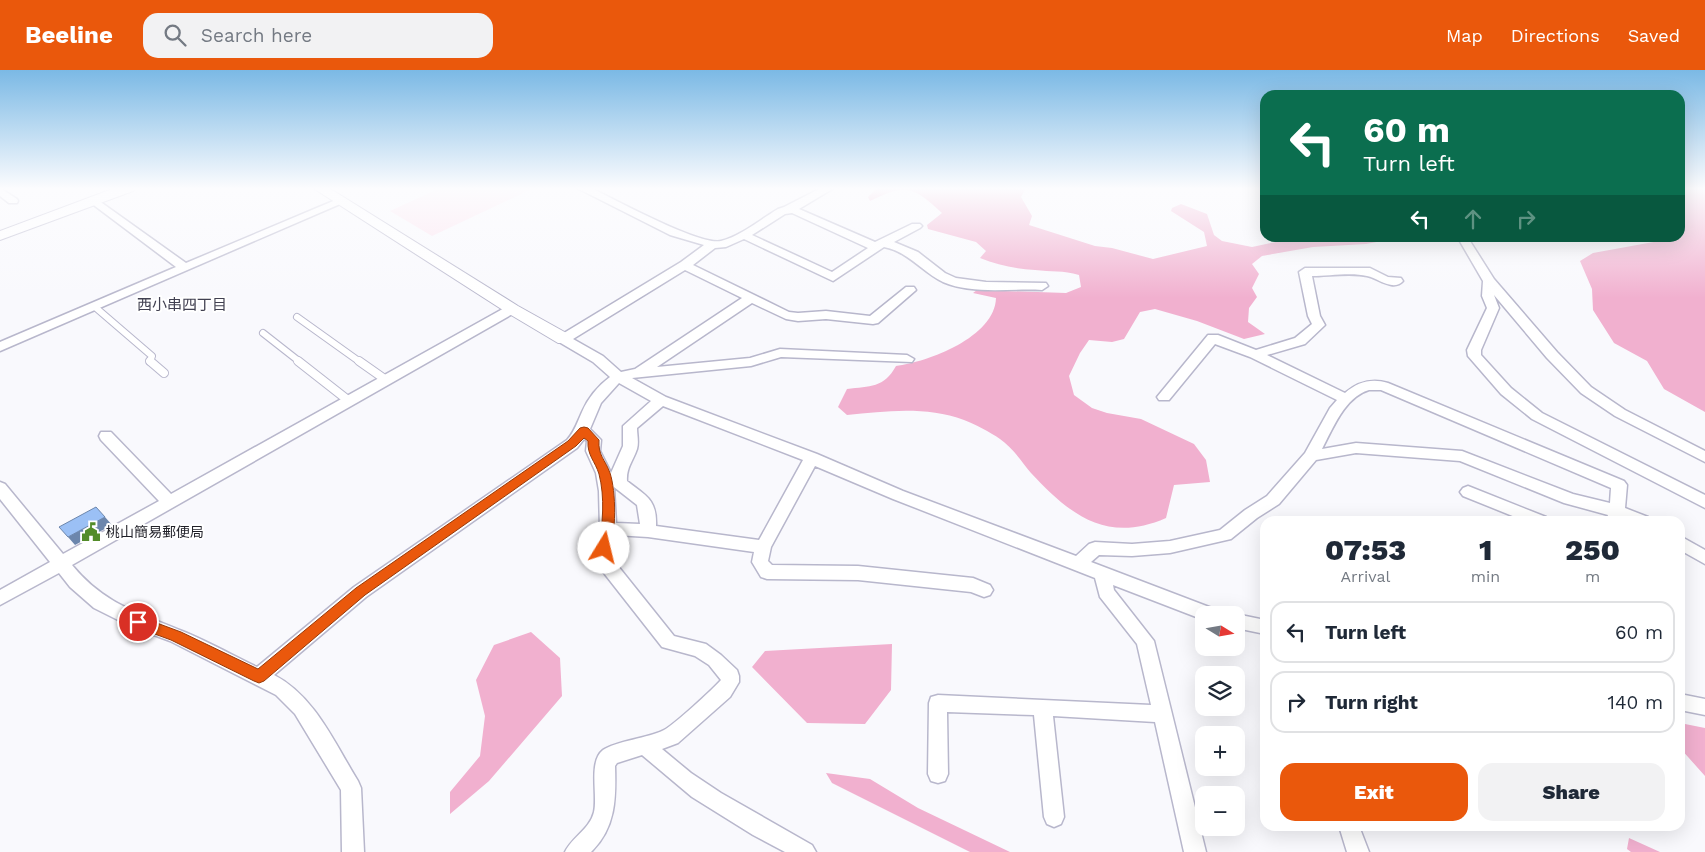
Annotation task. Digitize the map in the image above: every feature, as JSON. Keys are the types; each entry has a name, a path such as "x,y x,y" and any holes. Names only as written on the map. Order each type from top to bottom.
{"street":[{"path":"0,236 30,224"},
{"path":"127,224 185,268"},
{"path":"0,348 287,224"},
{"path":"379,224 512,309 598,359 620,377 661,400 1195,609"},
{"path":"657,224 674,233 722,245 761,224"},
{"path":"829,224 879,245 893,245 909,251 943,277 952,281 996,287 1021,284 1042,286"},
{"path":"744,235 833,276 879,245 916,226"},
{"path":"1465,242 1489,281 1552,355 1586,390 1620,413 1705,457"},
{"path":"564,339 704,252 712,244"},
{"path":"685,264 786,315 798,317 826,315 873,320 910,290"},
{"path":"1255,354 1300,341 1319,324 1314,316 1305,272 1370,272 1385,280 1397,281"},
{"path":"1489,281 1488,296 1493,308 1474,350 1474,356 1506,391 1537,416 1705,502"},
{"path":"639,373 752,297"},
{"path":"0,598 512,309"},
{"path":"1164,397 1213,338 1255,354 1346,399"},
{"path":"259,677 360,592 572,444 584,431 587,416 596,401 609,385 620,377 639,373 751,362 780,353 907,359"},
{"path":"1078,564 1095,548 1132,550 1170,547 1225,535 1251,514 1273,500 1310,456 1337,408 1359,388 1369,385 1382,386 1619,485 1615,516 1462,456 1356,448 1310,456"},
{"path":"648,531 649,511 641,497 629,492 619,483 618,473 620,464 627,454 630,444 630,426 661,400"},
{"path":"576,852 592,838 600,827 606,808 605,763 611,756 671,737 723,691 730,682 730,676 715,660 700,649 668,642 606,563 604,548 608,529 607,491 604,473 593,451 594,440 584,431"},
{"path":"106,436 169,502"},
{"path":"812,458 763,547 760,562 767,572 858,574 972,585 984,590"},
{"path":"0,488 76,582 100,603 138,622 176,636 283,689 302,708 351,788 353,852"},
{"path":"1468,492 1528,516"},
{"path":"608,529 648,531 763,547"},
{"path":"1685,545 1705,558"},
{"path":"1103,574 1106,592 1145,641 1195,852"},
{"path":"1245,623 1260,626"},
{"path":"938,774 938,703 1162,714"},
{"path":"1685,703 1705,706"},
{"path":"1043,707 1054,816"},
{"path":"644,744 660,761 704,792 760,828 805,852"},
{"path":"1351,831 1358,852"}],"lane":[{"path":"95,307 152,356 150,362 164,373"},
{"path":"298,316 386,380"},
{"path":"263,333 349,401"}],"shaded area":[{"path":"413,224 456,224 432,236"},
{"path":"1029,224 1095,246 1112,248 1153,259 1207,246 1204,232 1192,224 1210,224 1214,235 1222,241 1252,247 1275,242 1377,242 1313,247 1262,256 1252,264 1259,274 1252,288 1257,297 1249,308 1248,322 1265,334 1244,339 1197,321 1155,309 1140,312 1124,339 1112,342 1089,340 1080,353 1069,376 1074,395 1092,408 1107,413 1141,419 1194,444 1206,460 1210,482 1174,485 1166,518 1145,525 1126,528 1108,526 1091,521 1075,513 1031,473 1004,442 964,420 921,411 891,411 847,415 838,407 847,389 876,385 887,378 896,366 909,364 941,353 972,336 984,325 993,312 996,298 973,293 977,290 1066,293 1081,287 1079,275 1073,273 1014,268 980,258 986,251 976,242 928,229 927,225"},
{"path":"1685,224 1705,224 1705,412 1664,389 1647,361 1614,343 1593,310 1592,289 1580,261 1593,253 1654,242 1685,242"},
{"path":"531,632 560,658 562,696 489,781 450,814 450,792 480,756 485,716 476,680 494,645"},
{"path":"892,644 891,690 865,724 807,723 752,667 765,651"},
{"path":"1685,724 1705,728 1705,776 1685,754"},
{"path":"826,773 870,779 918,808 1010,852 970,852 832,783"},
{"path":"1629,838 1660,852 1631,852 1627,849"}],"building":[{"path":"96,507 105,517 68,537 59,527"}],"place":[{"name":"桃山簡易郵便局","path":"91,532"}],"district":[{"name":"西小串四丁目","path":"182,305"}],"route":[{"path":"138,622 176,636 259,677 360,592 572,444 584,431 594,440 593,451 604,473 607,491 608,529 604,548"}]}
